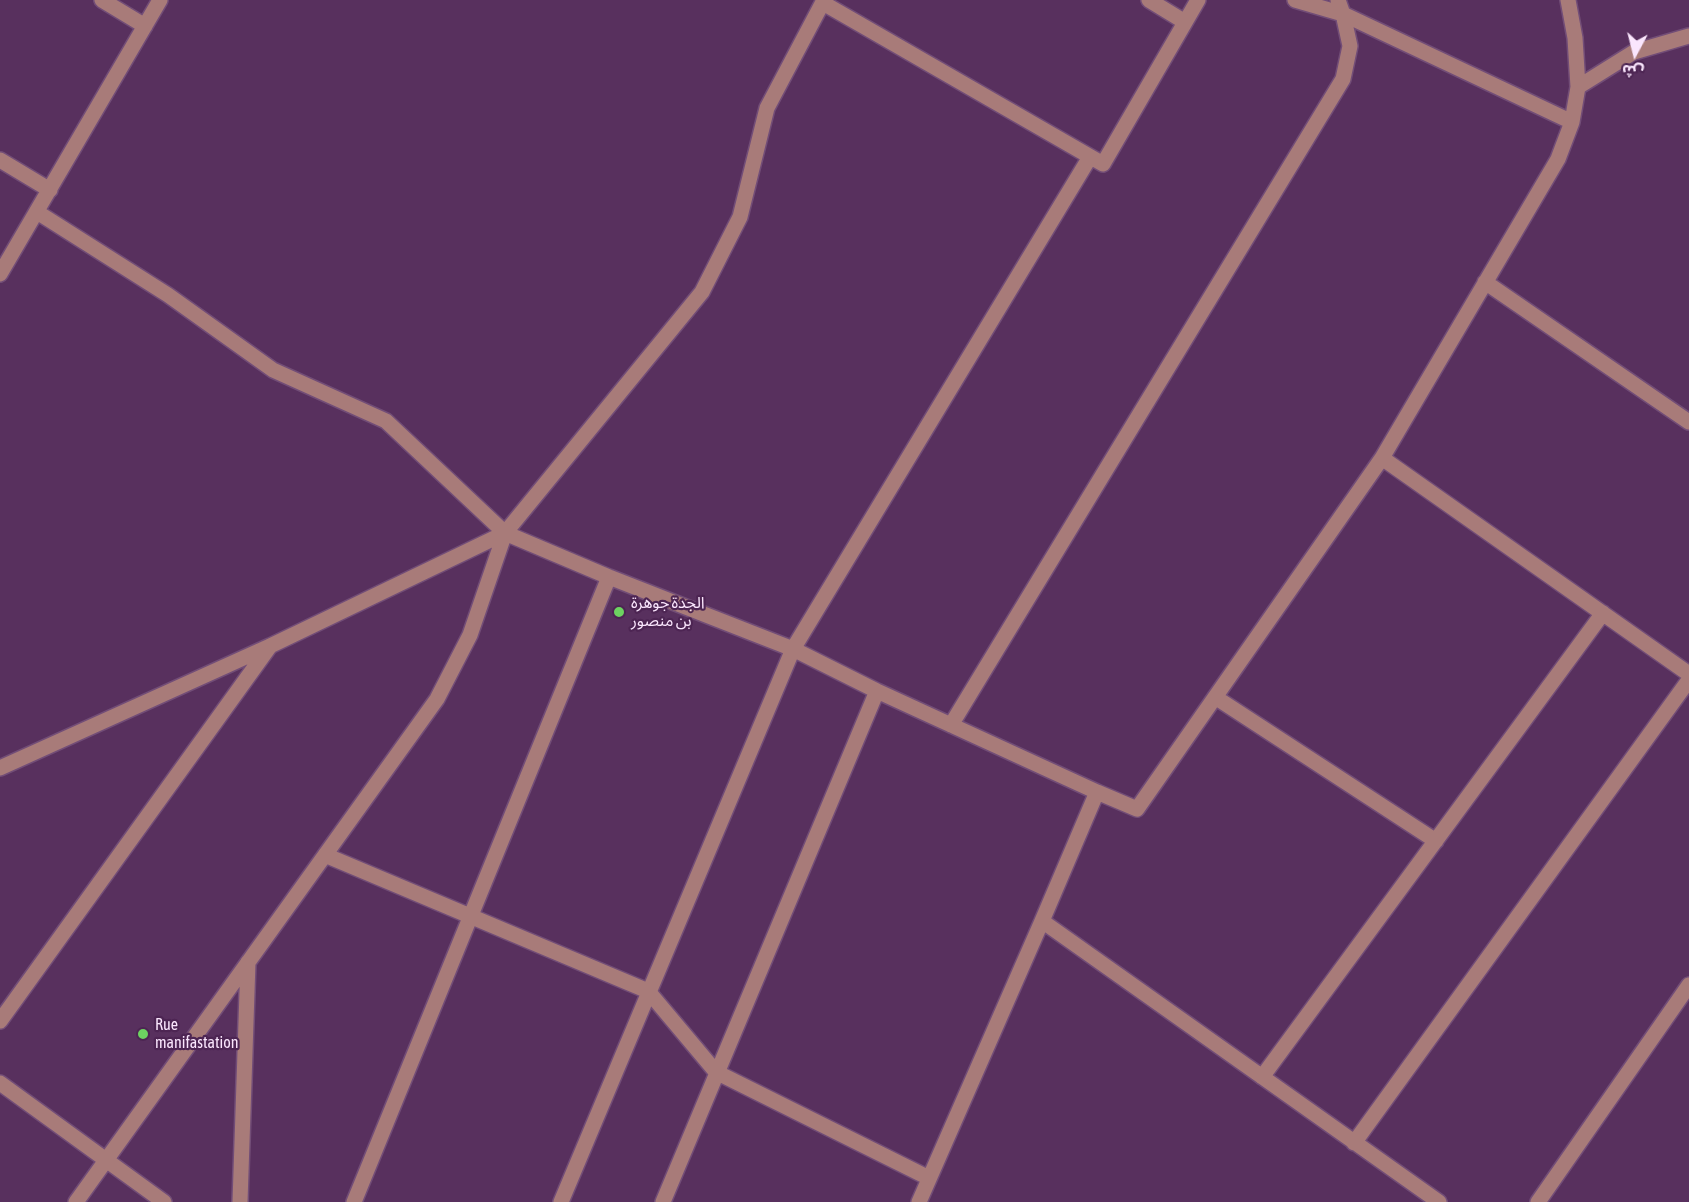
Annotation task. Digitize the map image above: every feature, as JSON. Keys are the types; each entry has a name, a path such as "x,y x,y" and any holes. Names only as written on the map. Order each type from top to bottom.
{"street":[{"path":"102,0 145,26"},
{"path":"0,274 160,0"},
{"path":"1149,0 1185,22"},
{"path":"76,1202 437,699 470,635 506,533 702,292 740,217 767,108 823,1 1103,164 1198,0"},
{"path":"1295,0 1341,7 1572,122"},
{"path":"37,212 168,295 273,370 386,421 506,533 609,577 793,649 951,725 1137,808 1382,458 1557,159 1572,122 1578,87 1575,38 1568,0"},
{"path":"951,725 1343,79 1350,46 1341,7"},
{"path":"1578,87 1634,52 1689,36"},
{"path":"561,1202 793,649 1090,157"},
{"path":"0,160 50,190"},
{"path":"1485,282 1689,422"},
{"path":"1382,458 1689,674"},
{"path":"0,768 270,646 506,533"},
{"path":"354,1202 609,577"},
{"path":"1262,1077 1603,613"},
{"path":"0,1021 270,646"},
{"path":"1354,1143 1689,680"},
{"path":"663,1202 878,691"},
{"path":"1215,697 1436,841"},
{"path":"919,1202 1097,792"},
{"path":"325,855 648,991 716,1072 929,1178"},
{"path":"1042,921 1439,1202"},
{"path":"240,1202 248,962"},
{"path":"1538,1202 1689,985"},
{"path":"0,1083 164,1202"}],"place":[{"name":"الجدة جوهرة بن منصور","path":"619,612"},
{"name":"Rue manifastation","path":"143,1034"}]}
